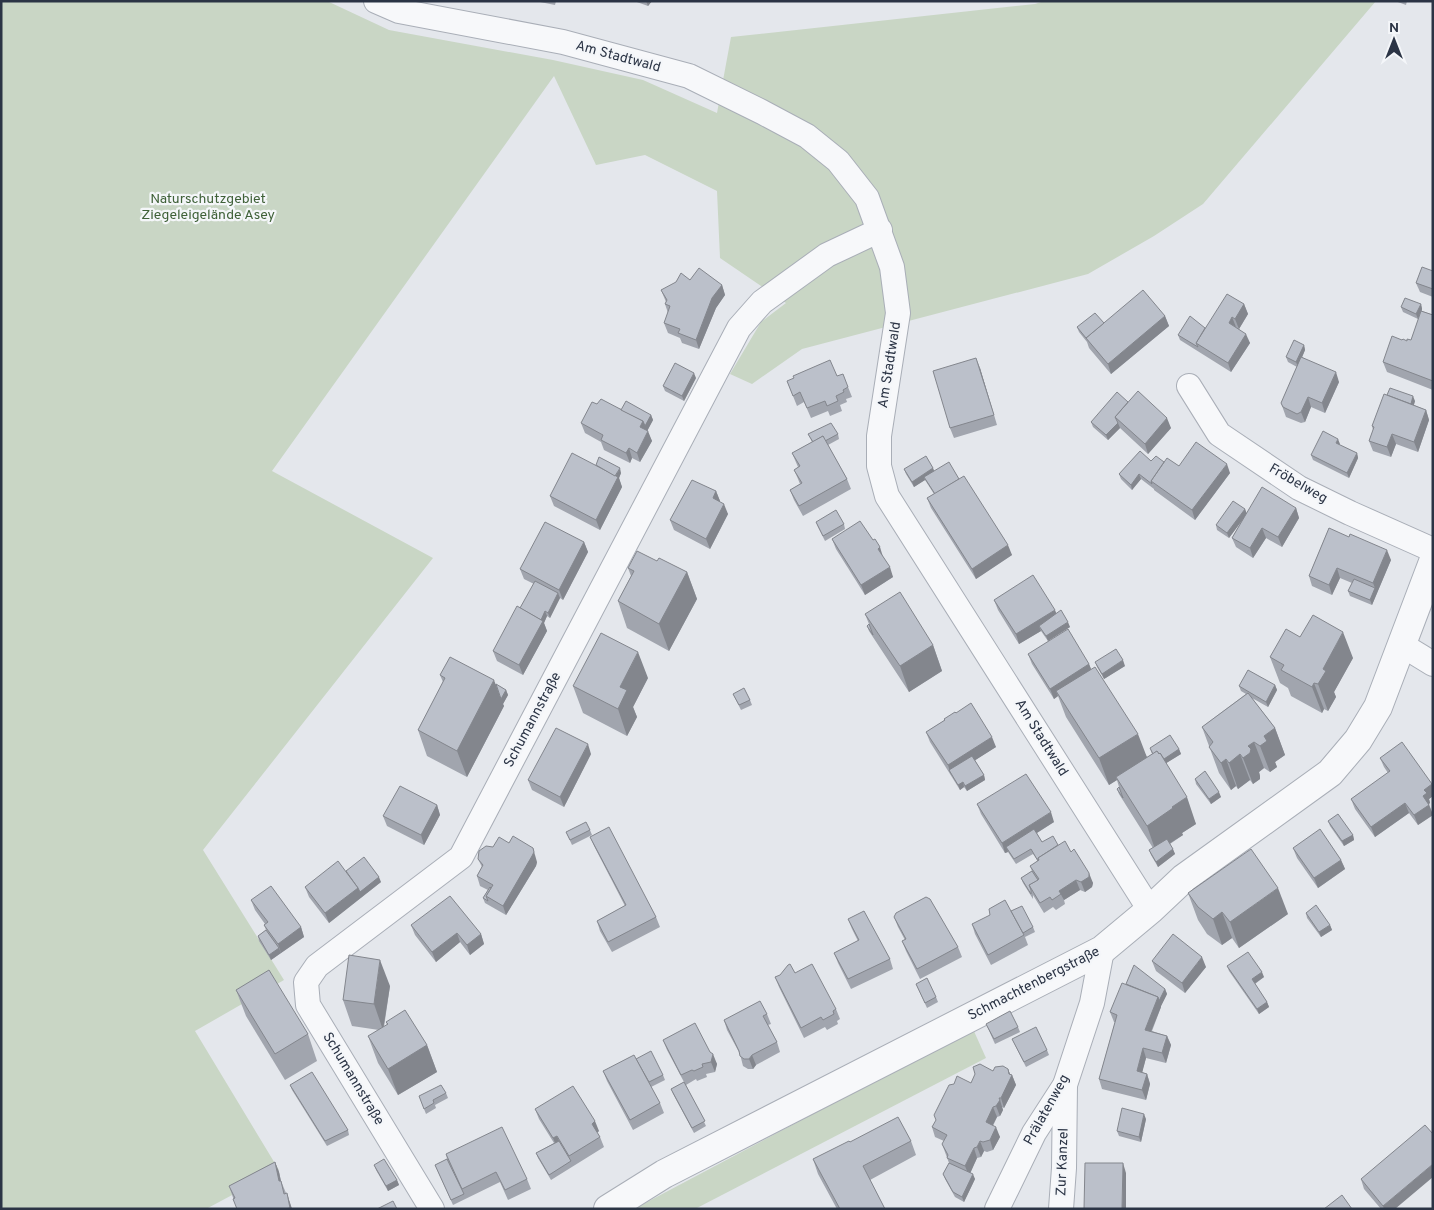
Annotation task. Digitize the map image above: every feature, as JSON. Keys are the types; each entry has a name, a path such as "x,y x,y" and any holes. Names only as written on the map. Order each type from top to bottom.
{"street":[{"name":"Am Stadtwald","path":"376,1 398,11 563,42 689,76 807,136 838,161 867,198 892,267 898,313 879,436 879,466 887,496 1150,910"},
{"name":"Schumannstraße","path":"432,1209 308,1004 306,982 317,966 461,857 739,328 762,302 827,255 880,230"},
{"name":"Fröbelweg","path":"1189,386 1219,434 1299,488 1350,514 1433,550"},
{"name":"Schmachtenbergstraße","path":"608,1209 664,1174 1102,950 1150,910 1184,878 1330,772 1358,740 1378,707 1433,562"},
{"path":"1402,645 1433,664"},
{"name":"Prälatenweg","path":"997,1209 1034,1133 1065,1085 1092,1003 1102,950"},
{"name":"Zur Kanzel","path":"1061,1209 1064,1168 1065,1085"}],"green space":[{"name":"Naturschutzgebiet Ziegeleigelände Asey","path":"1,1 327,1 389,30 553,60 643,80 717,113 731,37 1035,4 1044,1 1376,1 1203,204 1154,236 1088,274 802,349 752,384 730,374 761,322 786,303 720,258 717,191 645,155 596,165 554,76 272,471 433,558 203,850 284,980 195,1031 279,1170 206,1209 1,1209"},
{"path":"973,1029 986,1058 695,1209 634,1209"}],"building":[{"path":"1422,267 1433,271 1433,289 1416,283"},
{"path":"699,268 722,285 712,298 696,340 678,333 680,329 664,323 670,306 665,304 667,300 661,290 676,282 681,273 690,280"},
{"path":"1143,290 1165,316 1108,364 1086,338"},
{"path":"1227,294 1244,304 1235,319 1232,317 1229,323 1246,334 1228,363 1196,343"},
{"path":"1405,298 1421,304 1416,314 1401,307"},
{"path":"1421,311 1433,315 1433,381 1383,362 1392,336 1402,340 1411,340"},
{"path":"1095,313 1104,323 1086,338 1077,327"},
{"path":"1190,316 1205,328 1196,343 1198,347 1178,335"},
{"path":"1294,340 1304,345 1296,362 1286,357"},
{"path":"1301,357 1336,372 1322,403 1308,397 1301,412 1297,414 1283,407 1281,403"},
{"path":"976,358 994,415 950,428 933,371"},
{"path":"830,360 837,376 843,374 848,387 843,390 844,392 836,396 838,401 827,406 825,401 807,408 800,392 793,396 787,381 794,378 793,376"},
{"path":"675,363 694,373 682,396 663,386"},
{"path":"1390,388 1413,396 1411,404 1387,395"},
{"path":"1138,391 1167,418 1145,444 1115,417"},
{"path":"1117,392 1128,402 1115,417 1118,423 1106,435 1091,422"},
{"path":"1384,394 1426,410 1414,442 1392,434 1387,447 1369,441 1374,427 1372,426"},
{"path":"601,399 643,421 640,427 648,431 637,453 629,448 626,453 601,440 603,435 581,423 592,402 597,404"},
{"path":"626,401 651,415 645,426 643,421 621,410"},
{"path":"831,423 838,434 825,441 823,436 813,442 808,434"},
{"path":"1323,431 1338,439 1336,443 1357,453 1347,473 1311,455"},
{"path":"823,436 847,479 799,506 790,490 802,483 794,470 800,466 792,453"},
{"path":"1196,442 1227,464 1192,510 1151,481 1167,458 1179,466"},
{"path":"1140,451 1151,461 1156,456 1164,462 1151,481 1152,484 1139,474 1131,485 1119,474"},
{"path":"572,453 618,477 596,520 550,496"},
{"path":"926,456 933,468 912,482 904,469"},
{"path":"599,457 620,468 615,476 596,465"},
{"path":"949,462 959,479 935,494 924,477"},
{"path":"964,476 1008,545 972,569 927,498"},
{"path":"692,480 716,491 713,498 724,504 706,539 670,520"},
{"path":"1262,487 1296,508 1278,537 1262,528 1250,548 1232,538"},
{"path":"1233,501 1245,509 1227,533 1216,525"},
{"path":"836,510 844,524 823,536 816,522"},
{"path":"860,521 873,540 875,539 880,547 878,549 890,567 861,585 832,539"},
{"path":"545,522 584,542 559,590 520,569"},
{"path":"1329,528 1349,537 1350,534 1387,550 1373,583 1337,568 1329,585 1309,576"},
{"path":"637,551 657,561 659,558 687,572 659,624 618,601 634,571 628,568"},
{"path":"1033,575 1055,610 1016,634 994,600"},
{"path":"1354,579 1375,588 1370,600 1348,591"},
{"path":"535,581 558,593 548,613 545,611 541,620 520,608"},
{"path":"900,592 933,645 900,666 865,614"},
{"path":"517,606 543,621 519,665 493,651"},
{"path":"1061,610 1068,622 1046,636 1039,626"},
{"path":"1313,615 1343,632 1323,669 1326,671 1318,684 1314,683 1312,687 1281,670 1284,665 1270,657 1286,629 1300,637"},
{"path":"1068,629 1089,664 1050,689 1028,654"},
{"path":"601,633 638,652 620,687 627,690 618,709 573,686"},
{"path":"1116,649 1123,660 1102,674 1095,662"},
{"path":"450,657 494,680 457,751 418,730 445,678 440,675"},
{"path":"1095,667 1138,734 1099,758 1056,691"},
{"path":"1248,670 1275,685 1266,702 1239,686"},
{"path":"496,684 506,690 501,699"},
{"path":"744,688 750,700 739,705 733,694"},
{"path":"1248,693 1275,728 1264,736 1267,741 1260,746 1254,742 1248,746 1251,749 1250,753 1243,758 1240,754 1229,763 1226,759 1221,763 1209,747 1213,742 1202,727"},
{"path":"971,703 992,737 948,765 926,732"},
{"path":"556,728 588,744 560,797 528,780"},
{"path":"1170,735 1179,749 1164,759 1157,751 1153,754 1150,748"},
{"path":"1402,742 1432,784 1424,790 1427,793 1423,796 1429,805 1414,815 1405,803 1371,827 1351,799 1390,771 1380,758"},
{"path":"1157,751 1187,797 1147,826 1116,777"},
{"path":"972,756 984,775 965,786 963,782 958,785 949,770"},
{"path":"1205,771 1219,792 1209,799 1195,779"},
{"path":"1026,774 1051,812 1002,843 977,804"},
{"path":"400,786 437,805 421,835 383,816"},
{"path":"1338,814 1353,835 1342,841 1328,821"},
{"path":"586,822 590,830 570,840 566,832"},
{"path":"609,827 656,917 608,942 597,921 626,905 590,837"},
{"path":"1034,829 1042,842 1053,836 1058,845 1038,858 1038,861 1031,849 1014,859 1006,847"},
{"path":"1320,829 1341,860 1314,878 1293,848"},
{"path":"513,836 533,848 534,852 503,906 486,896 493,885 477,876 483,865 478,859 479,851 486,846 493,847 499,837 509,843"},
{"path":"1167,839 1173,849 1156,862 1149,850"},
{"path":"1065,841 1071,852 1074,849 1089,873 1089,877 1081,882 1076,880 1059,891 1061,894 1052,900 1050,897 1040,903 1029,885 1039,879 1030,866 1039,860 1038,858"},
{"path":"1251,849 1278,888 1230,922 1222,912 1213,919 1198,907 1188,893"},
{"path":"364,857 379,877 360,892 346,871"},
{"path":"338,861 358,888 325,913 305,887"},
{"path":"1032,871 1038,880 1029,885 1031,894 1021,878"},
{"path":"271,886 301,927 278,944 264,925 268,922 251,900"},
{"path":"490,887 486,896 488,901 483,898"},
{"path":"450,896 481,934 467,945 457,933 432,952 411,925"},
{"path":"926,897 930,899 958,947 917,969 902,941 906,939 894,917 896,913"},
{"path":"1005,900 1024,935 988,955 972,924 990,915 989,909"},
{"path":"1316,905 1330,925 1319,932 1306,913"},
{"path":"1022,906 1033,927 1023,933 1011,911"},
{"path":"864,911 890,959 848,979 834,953 859,940 848,919"},
{"path":"266,930 279,948 269,955 258,936"},
{"path":"1173,934 1202,957 1182,983 1152,961"},
{"path":"1248,952 1262,972 1252,979 1267,1002 1257,1009 1227,966"},
{"path":"349,955 380,960 374,1004 343,1000"},
{"path":"790,964 795,973 812,964 836,1009 833,1011 834,1014 823,1020 821,1017 801,1028 775,977 780,975"},
{"path":"1134,965 1165,989 1159,1001 1158,997 1126,984"},
{"path":"269,970 308,1034 275,1054 236,990"},
{"path":"927,978 936,997 925,1003 916,984"},
{"path":"1122,983 1158,997 1145,1030 1167,1036 1162,1053 1143,1048 1137,1071 1147,1074 1142,1090 1099,1079 1117,1015 1110,1012"},
{"path":"760,1001 767,1014 763,1016 777,1042 752,1055 749,1059 744,1059 740,1056 724,1020"},
{"path":"405,1010 427,1045 388,1069 368,1036 388,1024 386,1022"},
{"path":"1010,1011 1018,1027 994,1039 986,1024"},
{"path":"695,1023 710,1052 713,1054 711,1062 702,1064 703,1067 681,1075 663,1040"},
{"path":"1036,1027 1047,1050 1024,1062 1012,1039"},
{"path":"651,1051 663,1075 649,1082 636,1059"},
{"path":"634,1055 660,1103 630,1120 603,1071"},
{"path":"980,1064 993,1071 995,1067 1003,1066 1012,1075 1001,1098 999,1098 1000,1100 993,1107 986,1122 996,1127 990,1140 980,1141 977,1147 974,1148 965,1166 947,1158 948,1155 942,1144 947,1135 932,1127 936,1120 934,1115 949,1085 954,1084 957,1076 971,1083 975,1074 973,1067"},
{"path":"312,1072 348,1130 325,1141 290,1085"},
{"path":"684,1082 705,1121 692,1128 671,1089"},
{"path":"441,1085 446,1093 433,1100 434,1103 424,1109 419,1096"},
{"path":"573,1086 595,1121 592,1124 600,1137 569,1156 557,1136 553,1138 535,1109"},
{"path":"1122,1108 1144,1114 1139,1137 1117,1131"},
{"path":"898,1117 911,1141 863,1166 885,1209 840,1209 813,1159"},
{"path":"1425,1125 1433,1134 1433,1164 1383,1206 1361,1179"},
{"path":"502,1127 527,1179 505,1190 496,1172 462,1189 446,1154"},
{"path":"559,1141 571,1161 549,1175 536,1153"},
{"path":"384,1159 397,1180 386,1186 374,1165"},
{"path":"447,1159 464,1194 451,1200 435,1165"},
{"path":"275,1162 279,1181 281,1181 284,1194 287,1193 290,1208 237,1209 233,1199 235,1198 229,1186"},
{"path":"949,1163 973,1174 962,1197 953,1192 943,1174"},
{"path":"1085,1163 1123,1163 1122,1209 1084,1209"},
{"path":"1342,1195 1352,1209 1324,1209"},
{"path":"393,1201 397,1209 377,1209"}]}
